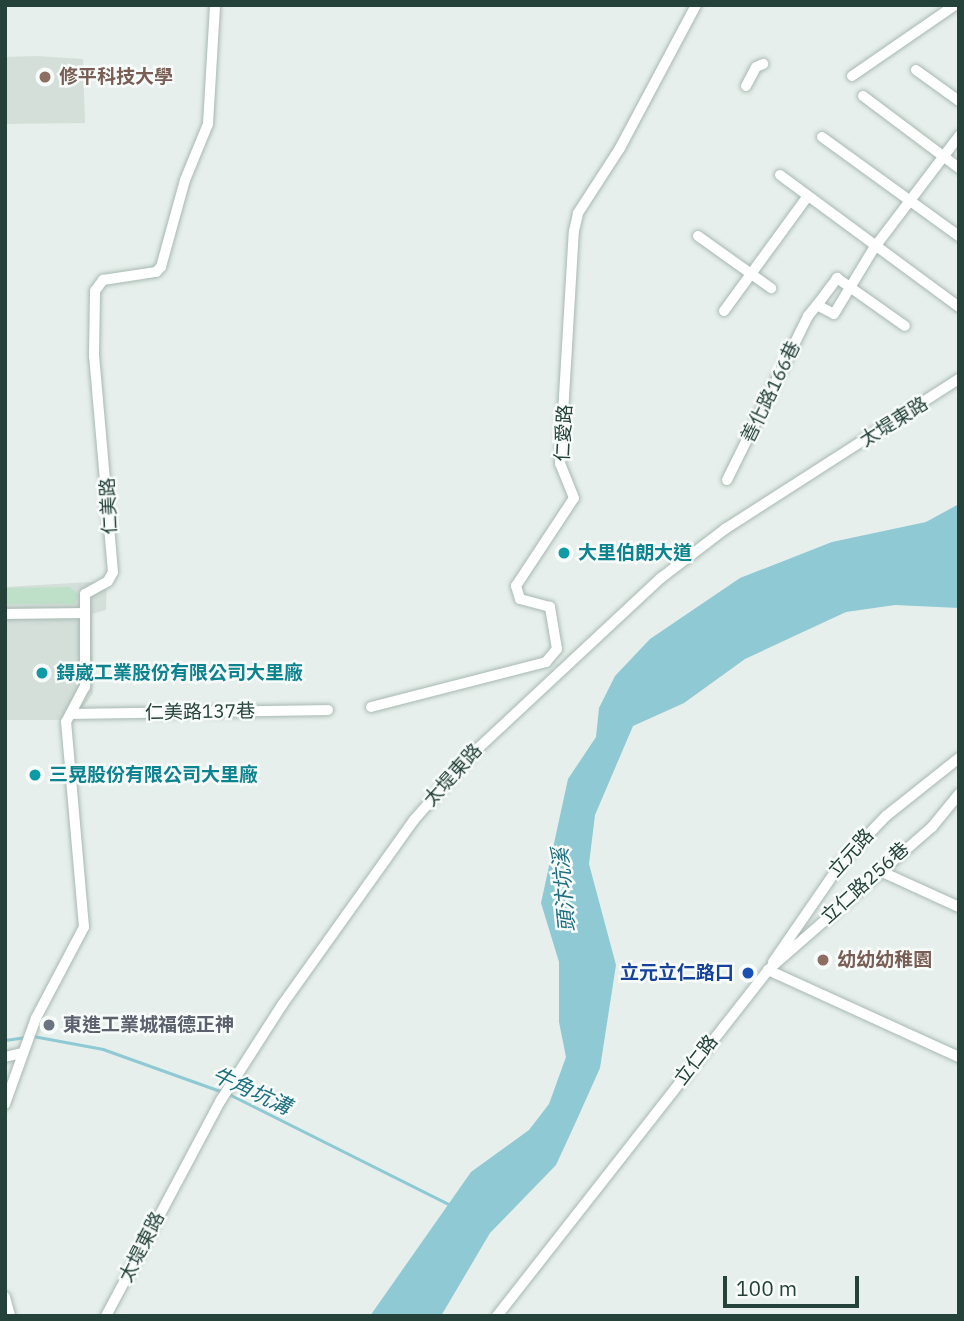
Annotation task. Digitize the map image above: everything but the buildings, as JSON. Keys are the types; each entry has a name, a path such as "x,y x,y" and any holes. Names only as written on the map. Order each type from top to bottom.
{"street":[{"name":"仁美路","path":"5,1104 32,1032 84,927 67,732 72,713 85,687 86,591 108,580 113,572 94,356 96,286 103,280 156,272 161,267 185,180 208,124 215,5"},
{"name":"仁愛路","path":"371,707 544,663 557,649 550,607 520,599 516,586 574,498 560,464 574,232 578,213 620,148 696,5"},
{"path":"852,76 955,5"},
{"path":"746,86 756,67 763,65"},
{"path":"916,70 959,101"},
{"path":"863,96 959,168"},
{"path":"817,305 834,314 874,248 959,135"},
{"path":"822,137 959,236"},
{"path":"780,175 874,248 959,307"},
{"path":"724,311 808,196"},
{"path":"698,236 771,288"},
{"name":"善化路166巷","path":"727,480 817,305 837,278 851,286"},
{"path":"851,286 905,326"},
{"name":"太堤東路","path":"106,1316 229,1087 414,820 536,690 661,578 725,528 959,379"},
{"path":"5,614 84,613"},
{"name":"仁美路137巷","path":"72,713 328,710"},
{"name":"立元路","path":"768,970 794,925 842,862 886,816 959,758"},
{"name":"立仁路256巷","path":"768,970 932,827 959,794"},
{"path":"880,871 959,907"},
{"path":"768,970 959,1057"},
{"name":"立仁路","path":"497,1316 768,970"},
{"path":"5,1057 24,1050"},
{"path":"5,1297 10,1316"}],"shaded area":[{"name":"修平科技大學","path":"5,57 83,59 85,123 5,124"},
{"path":"107,581 106,610 92,614 93,693 74,720 5,720 5,587"}],"green space":[{"path":"70,587 78,594 75,604 5,604 5,588"}],"water":[{"name":"頭汴坑溪","path":"959,504 959,608 895,605 846,612 745,659 684,703 633,726 595,815 589,864 616,965 600,1068 556,1165 490,1233 441,1316 370,1316 471,1172 529,1130 549,1104 566,1057 559,1022 559,962 541,903 568,779 596,737 599,708 615,676 650,639 740,578 832,542 926,522"}],"waterway":[{"name":"牛角坑溝","path":"33,1036 103,1049 223,1092"},
{"name":"牛角坑溝","path":"5,1040 26,1037"},
{"name":"牛角坑溝","path":"229,1094 449,1204"}],"place":[{"name":"修平科技大學","path":"45,77"},
{"name":"大里伯朗大道","path":"564,553"},
{"name":"鍀崴工業股份有限公司大里廠","path":"42,673"},
{"name":"三晃股份有限公司大里廠","path":"35,775"},
{"name":"幼幼幼稚園","path":"823,960"},
{"name":"立元立仁路口","path":"748,973"},
{"name":"東進工業城福德正神","path":"49,1025"}]}
